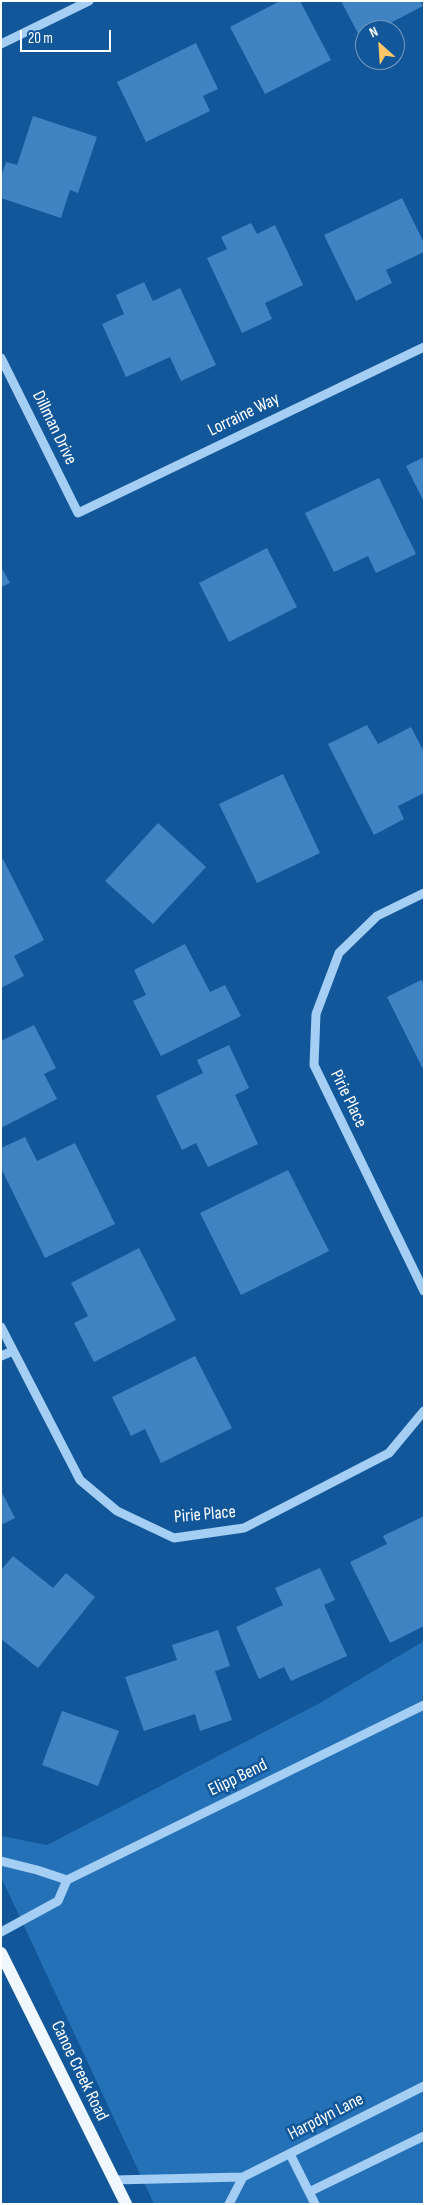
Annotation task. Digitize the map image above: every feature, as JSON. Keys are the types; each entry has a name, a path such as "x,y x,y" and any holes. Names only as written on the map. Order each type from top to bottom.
{"main road":[{"name":"Canoe Creek Road","path":"1,1953 126,2204"}],"street":[{"path":"1,44 89,1"},
{"name":"Lorraine Way","path":"78,513 424,347"},
{"name":"Dillman Drive","path":"1,358 78,513"},
{"name":"Pirie Place","path":"424,893 377,916 339,953 316,1014 314,1065 424,1292"},
{"name":"Pirie Place","path":"1,1327 80,1480 117,1511 174,1538 244,1528 389,1453 424,1411"},
{"path":"1,1356 13,1351"},
{"name":"Elipp Bend","path":"67,1880 424,1705"},
{"path":"1,1861 67,1880 58,1901 1,1932"},
{"name":"Harpdyn Lane","path":"114,2180 243,2177 424,2086"},
{"path":"309,2192 424,2136"},
{"path":"290,2154 315,2204"},
{"path":"229,2204 243,2177"}],"shaded area":[{"path":"424,1641 424,2204 154,2204 1,1877 1,1836 47,1845 318,1704"}],"building":[{"path":"280,1 300,1 331,60 265,94 230,27"},
{"path":"341,1 420,1 423,6 396,20 355,20 355,28"},
{"path":"196,43 218,89 203,96 210,111 146,142 117,82"},
{"path":"33,116 97,137 78,193 70,190 61,218 1,198 1,177 6,162 17,165"},
{"path":"402,198 424,243 424,252 386,270 392,283 356,301 324,235"},
{"path":"251,223 257,234 275,225 303,285 265,303 272,319 242,333 207,258 227,249 221,237"},
{"path":"144,282 153,301 180,288 216,365 181,381 170,357 126,377 102,324 124,314 116,295"},
{"path":"424,457 424,502 406,466"},
{"path":"379,478 416,554 376,573 368,556 334,572 305,513"},
{"path":"267,548 297,607 229,642 199,583"},
{"path":"1,567 10,583 1,587"},
{"path":"367,725 378,744 411,727 424,752 424,793 398,806 404,819 374,835 328,744"},
{"path":"283,774 320,853 257,883 219,804"},
{"path":"158,823 206,867 153,924 105,881"},
{"path":"3,859 44,940 14,956 24,976 1,988 1,860"},
{"path":"185,944 210,992 225,985 241,1016 161,1056 133,1001 146,995 134,970"},
{"path":"421,980 424,984 424,1071 387,997"},
{"path":"34,1025 56,1068 44,1074 57,1099 1,1128 1,1041"},
{"path":"229,1045 249,1088 235,1095 258,1144 208,1167 196,1143 182,1150 156,1096 203,1073 197,1060"},
{"path":"25,1137 37,1161 75,1143 115,1224 45,1258 1,1168 1,1148"},
{"path":"288,1170 329,1251 241,1295 200,1213"},
{"path":"139,1248 176,1320 94,1362 74,1323 88,1316 71,1283"},
{"path":"195,1356 232,1428 161,1463 145,1429 131,1436 112,1397"},
{"path":"1,1491 15,1518 1,1525"},
{"path":"424,1516 424,1626 390,1643 350,1562 387,1544 383,1536"},
{"path":"13,1556 53,1588 66,1573 95,1597 38,1668 1,1639 1,1570"},
{"path":"320,1568 335,1600 324,1605 347,1656 291,1681 284,1667 259,1679 236,1627 283,1605 275,1588"},
{"path":"218,1630 230,1666 215,1671 232,1720 200,1731 195,1714 144,1731 125,1677 177,1660 172,1645"},
{"path":"62,1711 119,1731 98,1786 42,1765"}]}
